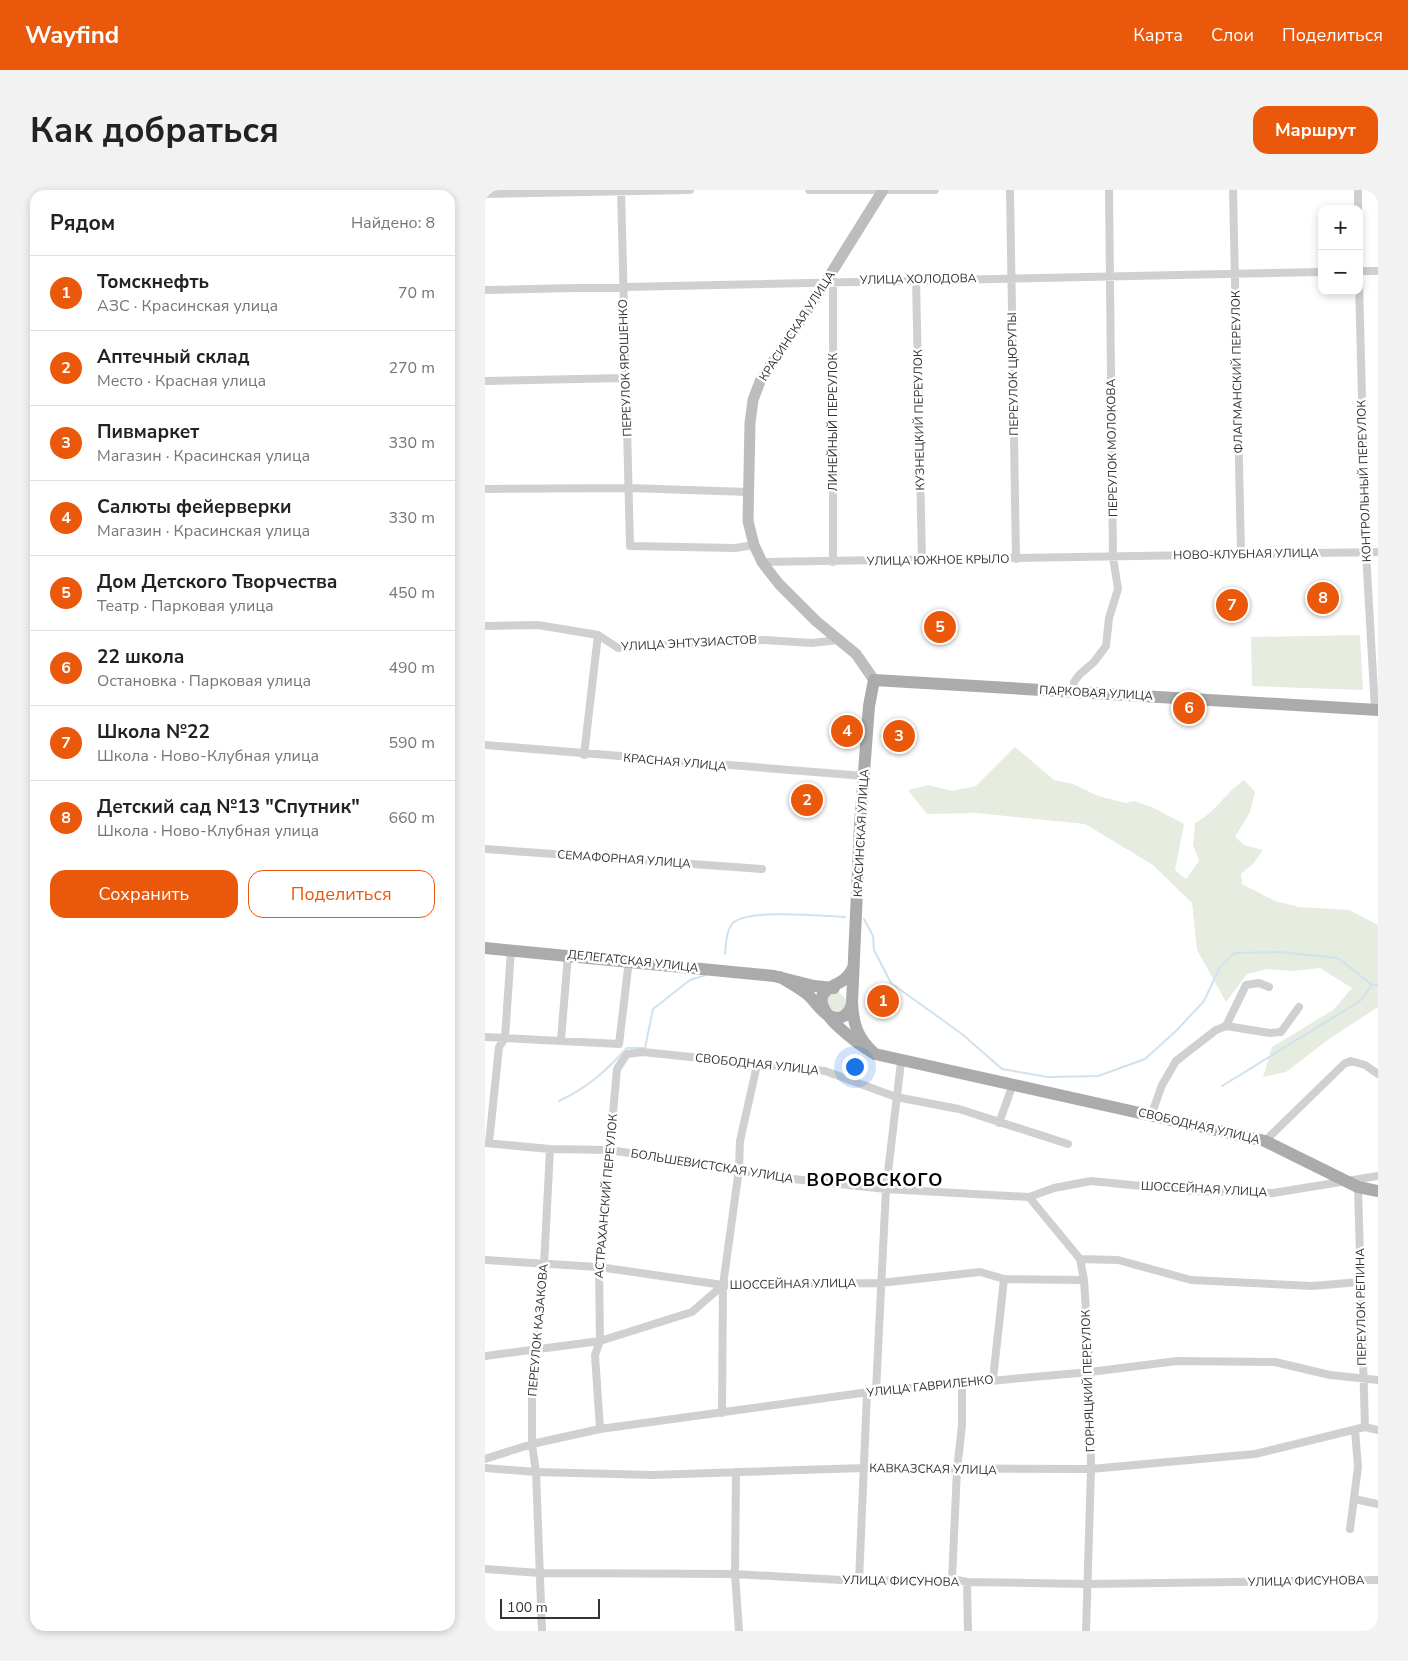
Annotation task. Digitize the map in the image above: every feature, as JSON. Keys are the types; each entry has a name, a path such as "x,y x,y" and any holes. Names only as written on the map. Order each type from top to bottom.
{"main road":[{"name":"КРАСИНСКАЯ УЛИЦА","path":"875,1054 857,1033 852,1002 869,706 875,680 856,654 838,640 779,584 762,562 754,545 748,521 750,410 757,388 829,281 883,191"},
{"name":"ПАРКОВАЯ УЛИЦА","path":"875,680 1376,710"},
{"name":"ДЕЛЕГАТСКАЯ УЛИЦА","path":"485,948 568,954 780,977 813,986 832,988"},
{"path":"832,988 840,988 847,991 852,1002 848,1013 841,1018 833,1018 824,1013 821,999 825,992 847,978 854,964"},
{"name":"ДЕЛЕГАТСКАЯ УЛИЦА","path":"780,977 808,995 847,1034 875,1054"},
{"name":"СВОБОДНАЯ УЛИЦА","path":"875,1054 901,1062 1013,1084 1265,1141 1353,1185"},
{"name":"ШОССЕЙНАЯ УЛИЦА","path":"1353,1185 1378,1191"}],"street":[{"path":"485,194 690,190"},
{"path":"809,190 935,190"},
{"name":"ПЕРЕУЛОК ЦЮРУПЫ","path":"1010,190 1016,559"},
{"name":"ПЕРЕУЛОК МОЛОКОВА","path":"1073,692 1074,682 1079,675 1094,662 1106,646 1109,618 1118,589 1113,557 1109,190"},
{"name":"ФЛАГМАНСКИЙ ПЕРЕУЛОК","path":"1233,190 1241,554"},
{"path":"1358,190 1358,205"},
{"name":"ПЕРЕУЛОК ЯРОШЕНКО","path":"622,191 629,546 735,548 754,545"},
{"path":"1363,271 1378,271"},
{"name":"УЛИЦА ХОЛОДОВА","path":"485,290 916,279 1318,272"},
{"name":"КУЗНЕЦКИЙ ПЕРЕУЛОК","path":"916,279 922,560"},
{"name":"ЛИНЕЙНЫЙ ПЕРЕУЛОК","path":"829,281 833,562"},
{"name":"КОНТРОЛЬНЫЙ ПЕРЕУЛОК","path":"1359,295 1365,552 1376,710"},
{"path":"485,381 625,378"},
{"path":"485,489 629,488 749,492"},
{"name":"НОВО-КЛУБНАЯ УЛИЦА","path":"1113,557 1378,552"},
{"name":"УЛИЦА ЮЖНОЕ КРЫЛО","path":"762,562 1113,557"},
{"name":"УЛИЦА ЭНТУЗИАСТОВ","path":"485,626 538,626 597,636 618,648 764,640 812,643 838,640"},
{"path":"585,755 597,636"},
{"name":"КРАСНАЯ УЛИЦА","path":"485,745 585,755 864,776"},
{"name":"СЕМАФОРНАЯ УЛИЦА","path":"485,849 762,869"},
{"path":"487,1143 499,1047 505,1038 511,950"},
{"path":"561,1040 568,954"},
{"path":"485,1037 619,1044 629,960"},
{"path":"1226,1026 1239,994 1246,986 1259,983 1269,987"},
{"path":"1151,1116 1162,1084 1176,1061 1216,1030 1226,1026 1270,1033 1281,1032 1299,1007"},
{"name":"СВОБОДНАЯ УЛИЦА","path":"627,1054 643,1052 825,1071 896,1097 959,1109 1068,1144"},
{"name":"АСТРАХАНСКИЙ ПЕРЕУЛОК","path":"600,1429 595,1355 600,1341 599,1267 617,1069 627,1054"},
{"path":"1265,1141 1345,1064 1351,1061 1358,1063 1378,1074"},
{"path":"859,1581 863,1468 871,1392 886,1189 901,1062"},
{"path":"722,1413 723,1285 739,1169 740,1141 757,1065"},
{"path":"999,1122 1013,1084"},
{"name":"БОЛЬШЕВИСТСКАЯ УЛИЦА","path":"487,1143 550,1149 610,1150 793,1178 886,1189 1029,1197"},
{"name":"ПЕРЕУЛОК КАЗАКОВА","path":"542,1631 536,1472 532,1444 535,1350 544,1265 550,1149"},
{"path":"1353,1185 1378,1176"},
{"name":"ШОССЕЙНАЯ УЛИЦА","path":"1029,1197 1054,1188 1091,1181 1192,1190 1273,1193 1353,1185"},
{"name":"ПЕРЕУЛОК РЕПИНА","path":"1353,1185 1360,1282 1365,1427"},
{"name":"ГОРНЯЦКИЙ ПЕРЕУЛОК","path":"1029,1197 1079,1259 1084,1280 1090,1372 1091,1469 1087,1584"},
{"path":"1079,1259 1119,1260 1191,1280 1312,1286 1360,1282"},
{"path":"485,1260 599,1267 723,1285"},
{"name":"ШОССЕЙНАЯ УЛИЦА","path":"485,1356 600,1341 692,1312 723,1285 880,1282 980,1272 1004,1279 1084,1280"},
{"path":"993,1379 1004,1279"},
{"name":"УЛИЦА ГАВРИЛЕНКО","path":"485,1459 532,1444 600,1429 871,1392 993,1379 1090,1372 1177,1361 1275,1362 1330,1375 1378,1380"},
{"path":"952,1579 957,1470 962,1425 962,1382"},
{"name":"КАВКАЗСКАЯ УЛИЦА","path":"485,1468 536,1472 653,1475 863,1468 957,1470 1091,1469 1255,1454 1365,1427 1378,1430"},
{"path":"1350,1529 1358,1467 1355,1430"},
{"path":"736,1472 735,1574 739,1631"},
{"path":"1354,1499 1378,1504"},
{"name":"УЛИЦА ФИСУНОВА","path":"485,1569 540,1573 735,1574 859,1581 952,1579 967,1582 1087,1584 1378,1580"},
{"path":"967,1582 968,1631"},
{"path":"1087,1584 1087,1631"}],"shaded area":[{"path":"1360,635 1363,690 1252,686 1251,637"},
{"path":"1015,747 1054,780 1073,784 1098,796 1126,803 1134,801 1152,807 1184,824 1175,870 1186,879 1199,861 1193,845 1195,823 1208,814 1244,780 1255,792 1250,812 1235,837 1244,845 1263,850 1253,864 1241,874 1242,884 1275,901 1299,907 1349,910 1378,925 1378,1007 1329,1039 1286,1072 1263,1077 1272,1047 1333,1010 1352,988 1320,968 1293,971 1267,969 1247,974 1226,1002 1197,950 1192,903 1153,865 1085,824 977,813 927,814 908,790 929,785 952,791 976,786"},
{"path":"838,992 846,999 845,1010 833,1014 826,999 831,994"}],"waterway":[{"path":"725,954 729,931 732,924 739,919 767,914 845,917"},
{"path":"864,919 873,936 874,950 891,983 962,1034 1002,1069 1048,1077 1098,1076 1145,1059 1177,1030 1204,1001 1220,967 1234,953 1279,952 1338,958 1372,985"},
{"path":"559,1101 596,1078 627,1048 645,1048 653,1009 690,980 706,975"},
{"path":"1222,1086 1360,1001 1372,985 1378,985"}],"place":[{"name":"Детский сад №13 \"Спутник\"","path":"1323,598"},
{"name":"Школа №22","path":"1232,605"},
{"name":"Дом Детского Творчества","path":"940,627"},
{"name":"22 школа","path":"1189,708"},
{"name":"Салюты фейерверки","path":"847,731"},
{"name":"Пивмаркет","path":"899,736"},
{"name":"Аптечный склад","path":"807,800"},
{"name":"Томскнефть","path":"883,1001"}],"district":[{"name":"ВОРОВСКОГО","path":"875,1180"}]}
